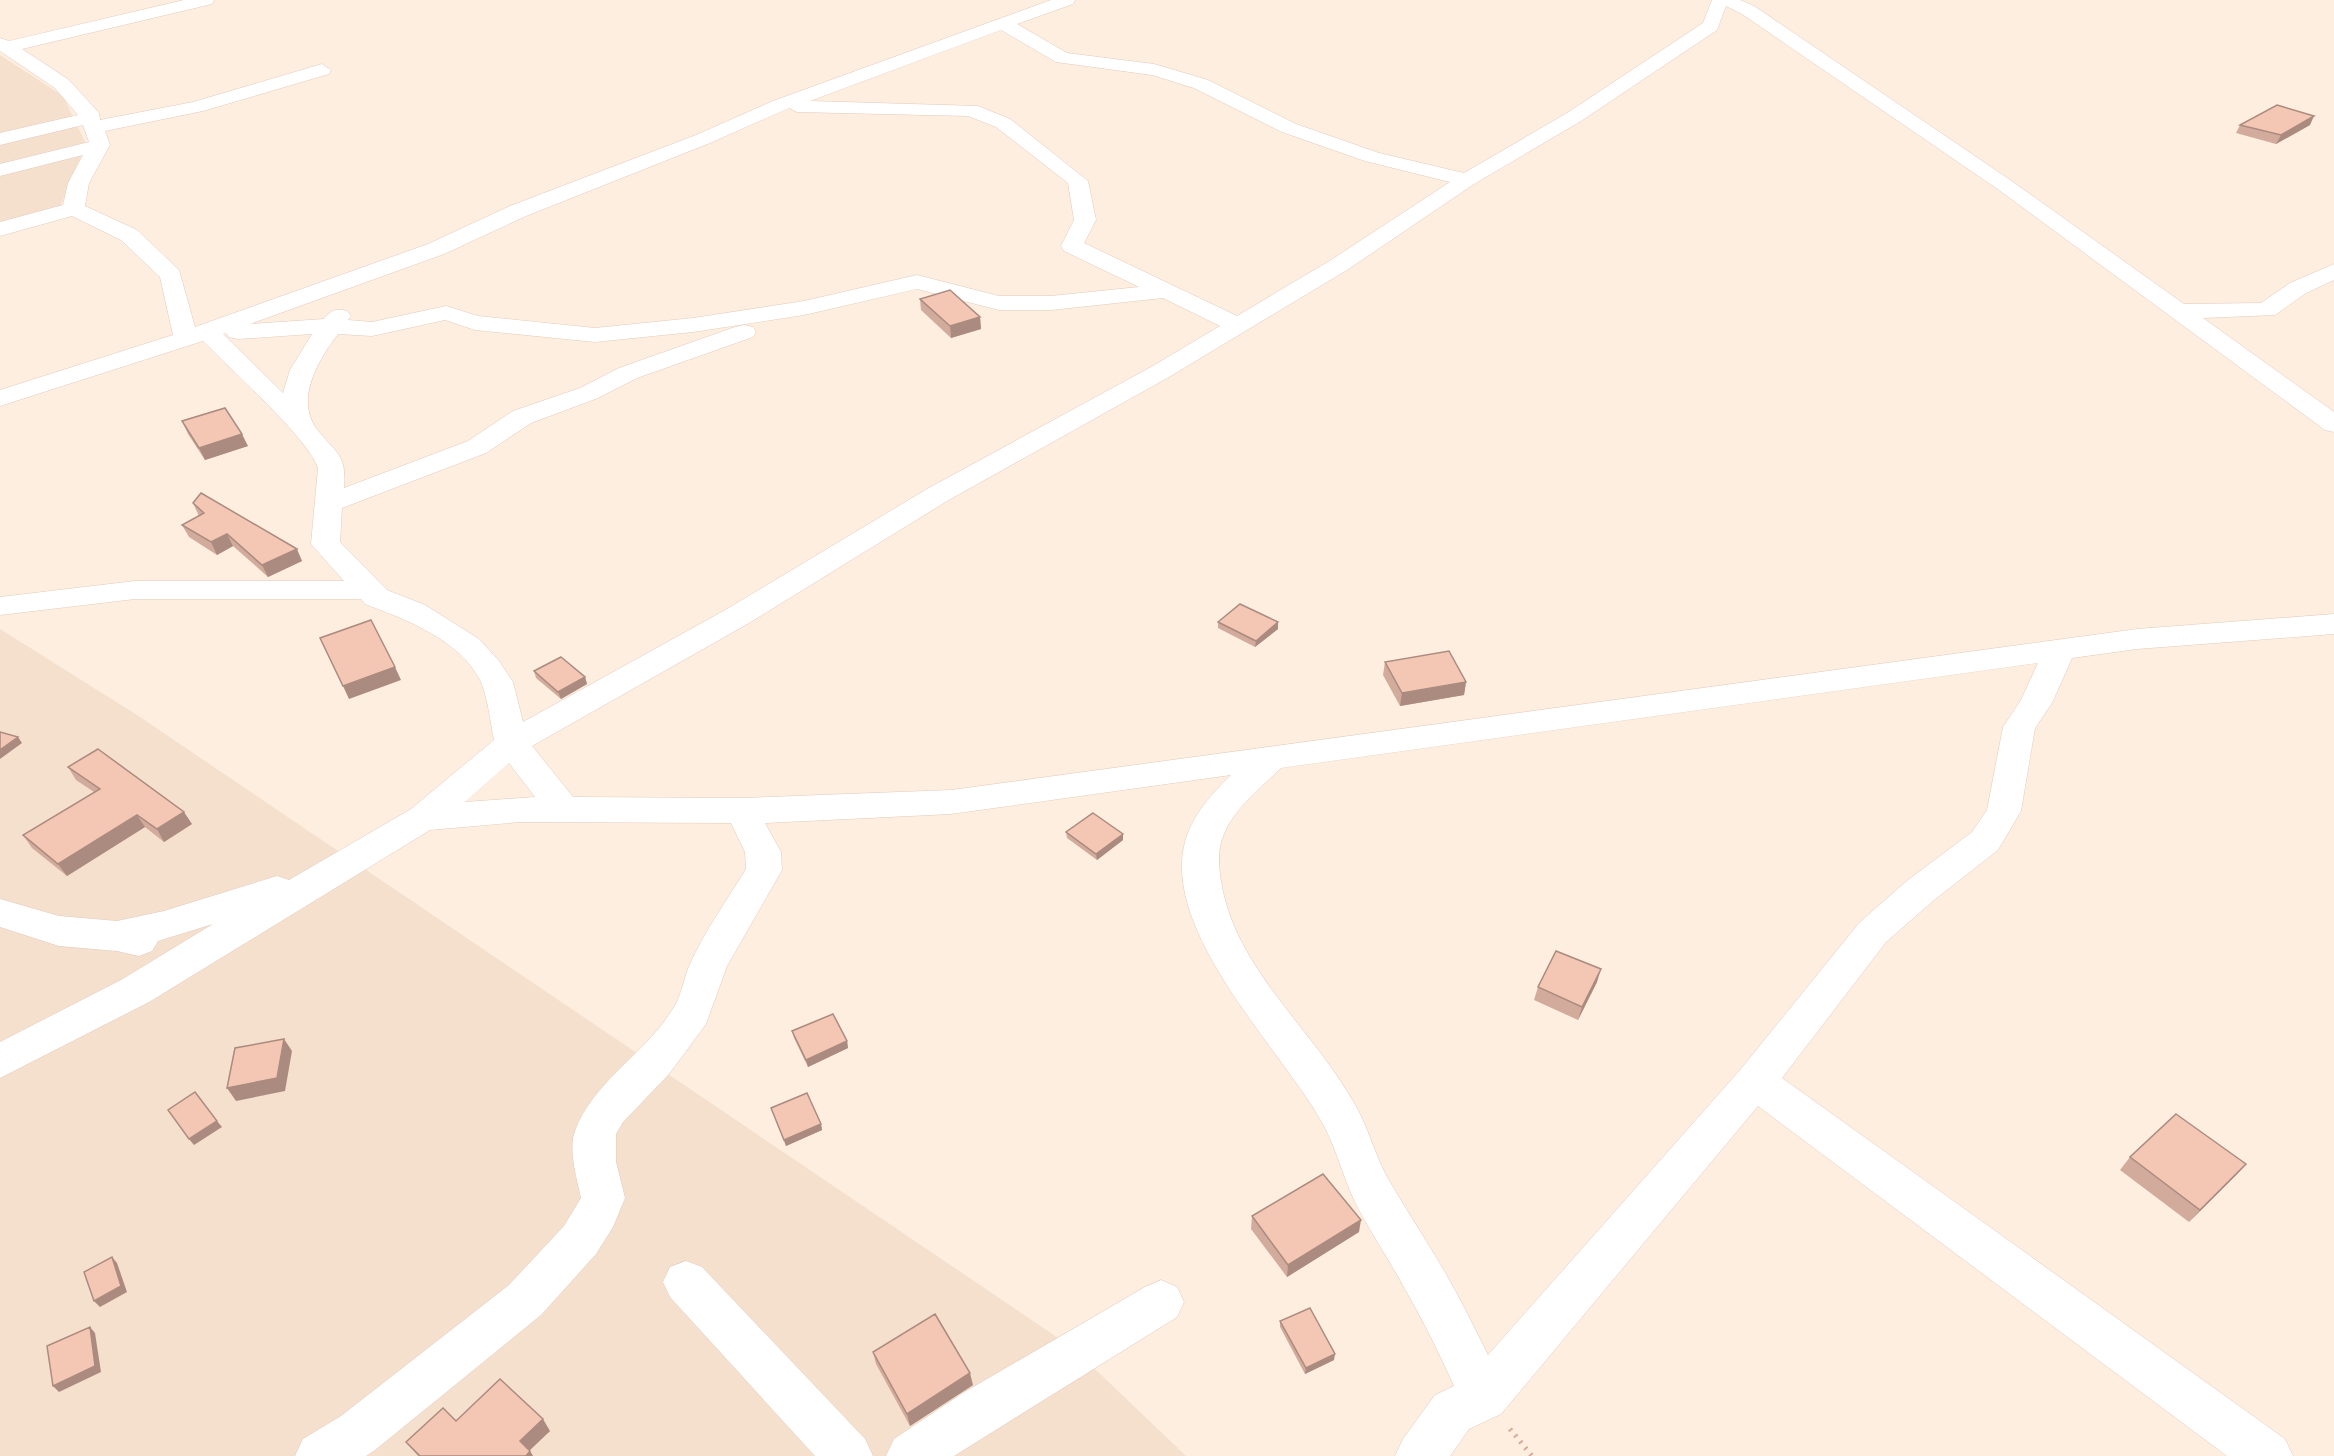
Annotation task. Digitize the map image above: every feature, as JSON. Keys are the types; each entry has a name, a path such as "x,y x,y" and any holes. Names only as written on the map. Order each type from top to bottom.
{"street":[{"path":"7,52 206,0"},
{"path":"0,398 199,335 412,258 519,211 780,105 1005,25 1067,0"},
{"path":"0,1061 135,991 171,967 336,872 423,818 511,743 738,616 937,495 1160,372 1339,265 1467,180 1574,117 1711,26 1720,0"},
{"path":"1726,0 1748,10 2006,186 2334,424"},
{"path":"1748,10 1768,0"},
{"path":"1005,25 1062,58 1154,70 1201,84 1289,128 1372,157 1467,180"},
{"path":"7,52 71,91 96,130"},
{"path":"0,139 96,130 196,107 322,70"},
{"path":"780,105 971,110 1003,123 1078,181 1085,220 1072,246 1238,325"},
{"path":"0,170 96,130"},
{"path":"74,209 73,196 96,130"},
{"path":"0,229 74,209 129,235 171,274 199,335 300,424 330,458 332,479 325,544 367,590 383,601 422,616 468,646 497,682 511,743 563,808"},
{"path":"300,424 297,408 298,386 307,359 331,326 360,294 412,258"},
{"path":"2180,311 2266,310 2298,288 2334,271"},
{"path":"199,335 331,326 372,329 446,313 475,323 595,335 693,325 804,308 917,282 999,303 1051,303 1166,291"},
{"path":"328,504 477,447 522,417 589,393 628,373 739,334 804,308"},
{"path":"0,606 167,589 367,590"},
{"path":"423,818 496,810 563,808 660,812 742,812 951,802 2137,639 2334,624"},
{"path":"1419,1456 1452,1412 1484,1397 1621,1234 1755,1081 1873,932 1921,890 1984,841 2004,811 2019,727 2036,703 2058,651"},
{"path":"1272,757 1214,817 1203,838 1202,882 1211,914 1221,939 1240,971 1334,1106 1371,1190 1435,1298 1484,1397"},
{"path":"320,1456 358,1433 525,1300 580,1240 598,1213 603,1198 595,1162 596,1133 608,1109 655,1062 692,1013 709,964 764,870 763,852 742,812"},
{"path":"117,936 164,925 336,872"},
{"path":"0,913 59,931 117,936 144,942 155,949 171,967"},
{"path":"1755,1081 2268,1456"},
{"path":"686,1282 848,1456"},
{"path":"911,1456 980,1410 1161,1302"}],"shaded area":[{"path":"0,55 63,96 86,144 59,209 0,226"},
{"path":"0,629 137,715 1073,1348 1186,1456 0,1456"}],"building":[{"path":"2277,105 2314,116 2281,135 2240,125"},
{"path":"950,290 980,317 950,326 920,299"},
{"path":"225,408 242,434 199,448 182,421"},
{"path":"201,493 297,549 262,565 227,534 211,542 182,525 204,513 193,503"},
{"path":"1240,604 1278,622 1256,641 1218,622"},
{"path":"371,620 395,667 343,686 320,638"},
{"path":"1449,651 1466,682 1402,693 1385,662"},
{"path":"561,657 585,677 558,692 534,671"},
{"path":"0,732 18,737 0,750"},
{"path":"98,749 184,812 157,829 137,815 58,864 23,835 100,789 68,767"},
{"path":"1093,813 1123,834 1096,854 1066,832"},
{"path":"1556,951 1601,969 1582,1007 1538,987"},
{"path":"833,1014 847,1041 806,1060 792,1031"},
{"path":"284,1039 277,1078 227,1088 235,1048"},
{"path":"195,1092 217,1121 189,1139 168,1110"},
{"path":"807,1093 821,1124 784,1140 771,1108"},
{"path":"2176,1114 2246,1164 2200,1210 2130,1157"},
{"path":"1323,1174 1361,1220 1288,1265 1252,1216"},
{"path":"112,1257 121,1286 94,1301 84,1272"},
{"path":"1310,1308 1335,1354 1306,1368 1280,1321"},
{"path":"935,1314 970,1373 907,1414 873,1352"},
{"path":"90,1327 95,1366 53,1386 47,1346"},
{"path":"500,1379 543,1419 520,1441 530,1451 526,1456 420,1456 406,1442 443,1408 456,1421"}]}
